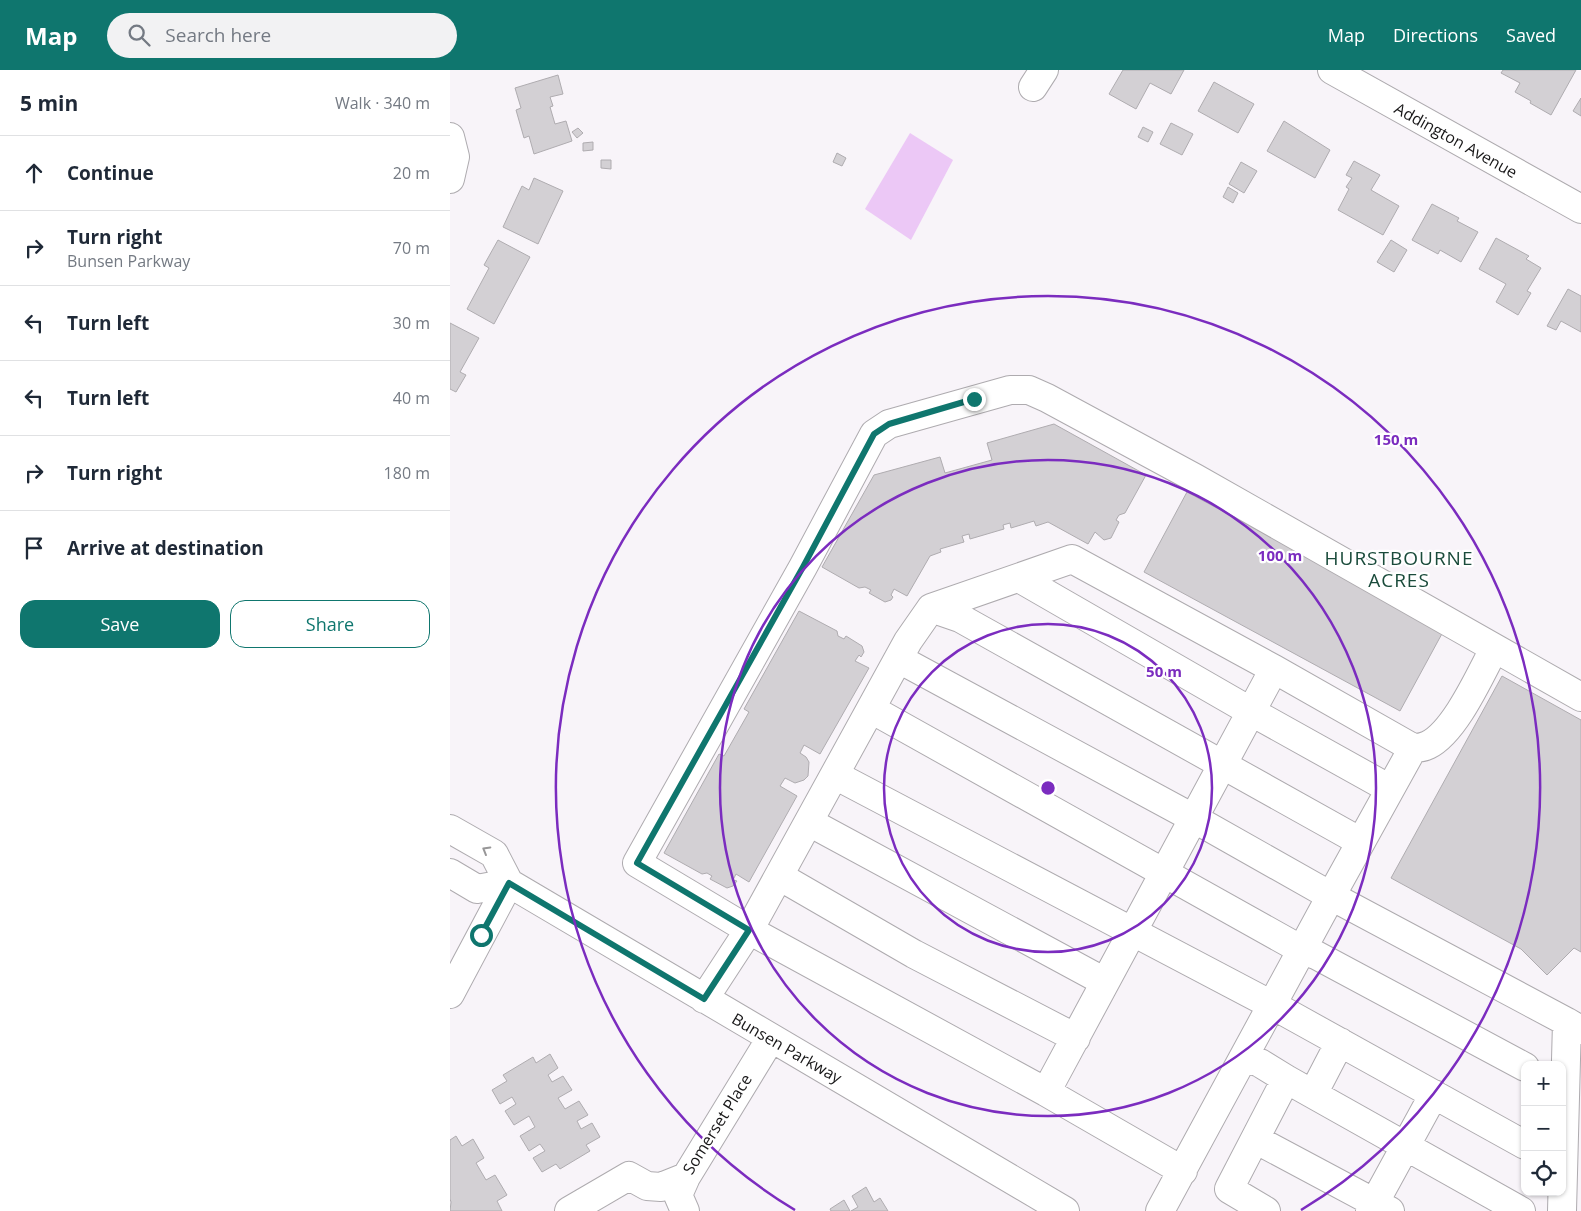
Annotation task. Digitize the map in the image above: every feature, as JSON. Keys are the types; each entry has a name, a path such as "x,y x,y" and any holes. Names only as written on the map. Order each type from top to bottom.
{"street":[{"name":"Addington Avenue","path":"1332,70 1581,210"},
{"path":"450,137 455,157 450,179"},
{"path":"1183,1171 1046,1092 749,930 637,863 803,567 874,434 889,424 1010,390 1029,390 1195,478 1581,697"},
{"path":"704,999 749,930 908,641 931,608 1072,559 1274,669 1413,748 1427,746 1437,739 1456,717 1494,648"},
{"path":"1019,578 1250,712 1390,789"},
{"path":"931,608 960,618 1361,842"},
{"path":"899,659 1193,818 1331,896 1574,1026 1566,1074"},
{"path":"1046,1092 1274,669"},
{"path":"871,709 1302,950 1316,955 1521,1065"},
{"path":"1160,1211 1413,748"},
{"path":"834,775 1272,1005 1521,1143"},
{"path":"809,822 1105,982"},
{"path":"450,829 494,854 509,883"},
{"path":"450,873 477,889 509,883"},
{"path":"779,876 914,954 1076,1038"},
{"path":"450,994 509,883"},
{"name":"Bunsen Parkway","path":"509,883 1065,1211"},
{"name":"Somerset Place","path":"569,1211 629,1176 647,1186 661,1187 686,1177 771,1038"},
{"path":"1313,1094 1340,1042"},
{"path":"1244,1057 1260,1063 1521,1211"},
{"path":"1266,1211 1229,1189 1286,1079"},
{"path":"1255,1139 1378,1208 1406,1146 1434,1094"},
{"path":"1563,1151 1564,1106"},
{"path":"685,1211 678,1195 686,1177"},
{"path":"1562,1196 1562,1211"}],"shaded area":[{"path":"910,133 953,160 911,240 865,209"}],"building":[{"path":"1123,70 1184,70 1171,94 1150,83 1136,109 1109,94"},
{"path":"1503,70 1576,70 1551,115 1515,92 1520,83 1501,73"},
{"path":"558,75 563,94 550,97 553,106 550,107 555,124 566,121 572,141 534,154 529,136 524,138 516,110 521,108 515,88"},
{"path":"1214,82 1254,104 1238,133 1198,111"},
{"path":"1581,98 1581,116 1573,111"},
{"path":"1284,121 1330,150 1315,178 1267,151"},
{"path":"1171,123 1193,134 1182,155 1160,144"},
{"path":"1143,127 1153,132 1148,142 1138,137"},
{"path":"578,128 583,133 577,138 572,132"},
{"path":"593,142 593,150 583,151 583,143"},
{"path":"837,153 846,158 842,166 833,162"},
{"path":"601,160 611,160 611,169 601,168"},
{"path":"1354,161 1380,175 1371,190 1399,206 1383,235 1338,210 1349,189 1346,187 1352,178 1346,175"},
{"path":"1241,162 1257,171 1244,193 1229,184"},
{"path":"534,178 563,191 538,244 503,227 522,186 529,190"},
{"path":"1228,187 1238,193 1233,203 1223,197"},
{"path":"1432,204 1459,218 1457,221 1478,232 1461,262 1440,250 1438,254 1412,240"},
{"path":"1496,238 1529,256 1526,259 1541,268 1527,291 1531,293 1518,315 1496,302 1506,284 1479,269"},
{"path":"498,240 530,257 494,324 467,309 489,268 484,265"},
{"path":"1391,240 1407,250 1394,272 1377,262"},
{"path":"1568,289 1581,296 1581,332 1561,321 1556,330 1547,326"},
{"path":"450,323 479,338 460,372 466,375 456,392 450,389"},
{"path":"1054,424 1146,475 1125,513 1119,515 1116,520 1119,522 1111,538 1104,540 1095,532 1088,544 1048,522 1036,526 1034,521 1011,528 1010,523 1003,525 1004,529 970,539 969,534 962,536 964,542 940,549 941,552 930,556 907,596 894,589 891,600 885,602 869,593 871,590 865,587 859,588 822,567 874,475 940,457 945,473 992,460 987,443"},
{"path":"1187,492 1444,630 1400,711 1144,572"},
{"path":"799,611 837,631 838,636 844,639 846,636 862,646 864,652 855,661 869,668 820,754 804,745 800,753 809,762 808,776 804,780 795,783 785,778 780,786 797,796 749,882 736,874 733,880 737,881 733,886 727,888 710,879 712,876 707,873 702,874 664,853 719,754 724,756 749,712 744,709"},
{"path":"1502,676 1581,720 1581,952 1574,948 1547,975 1521,949 1391,878"},
{"path":"550,1054 558,1068 548,1075 552,1082 563,1076 572,1090 558,1098 565,1109 579,1101 588,1115 577,1121 581,1129 592,1123 600,1137 586,1145 590,1151 560,1169 556,1164 542,1172 533,1158 545,1151 540,1144 529,1151 520,1136 535,1127 529,1116 514,1125 505,1111 516,1104 512,1097 500,1104 492,1090 507,1081 503,1075 533,1057 536,1063"},
{"path":"456,1136 462,1146 473,1139 484,1158 476,1163 486,1180 495,1175 507,1195 497,1201 502,1211 450,1211 450,1140"},
{"path":"866,1187 874,1202 880,1198 888,1211 851,1211 858,1207 852,1196"},
{"path":"844,1200 850,1211 831,1211 830,1209"}],"district":[{"name":"HURSTBOURNE ACRES","path":"1399,569"}],"route":[{"path":"481,935 509,883 704,999 749,930 637,863 803,567 874,434 889,424 974,399"}]}
